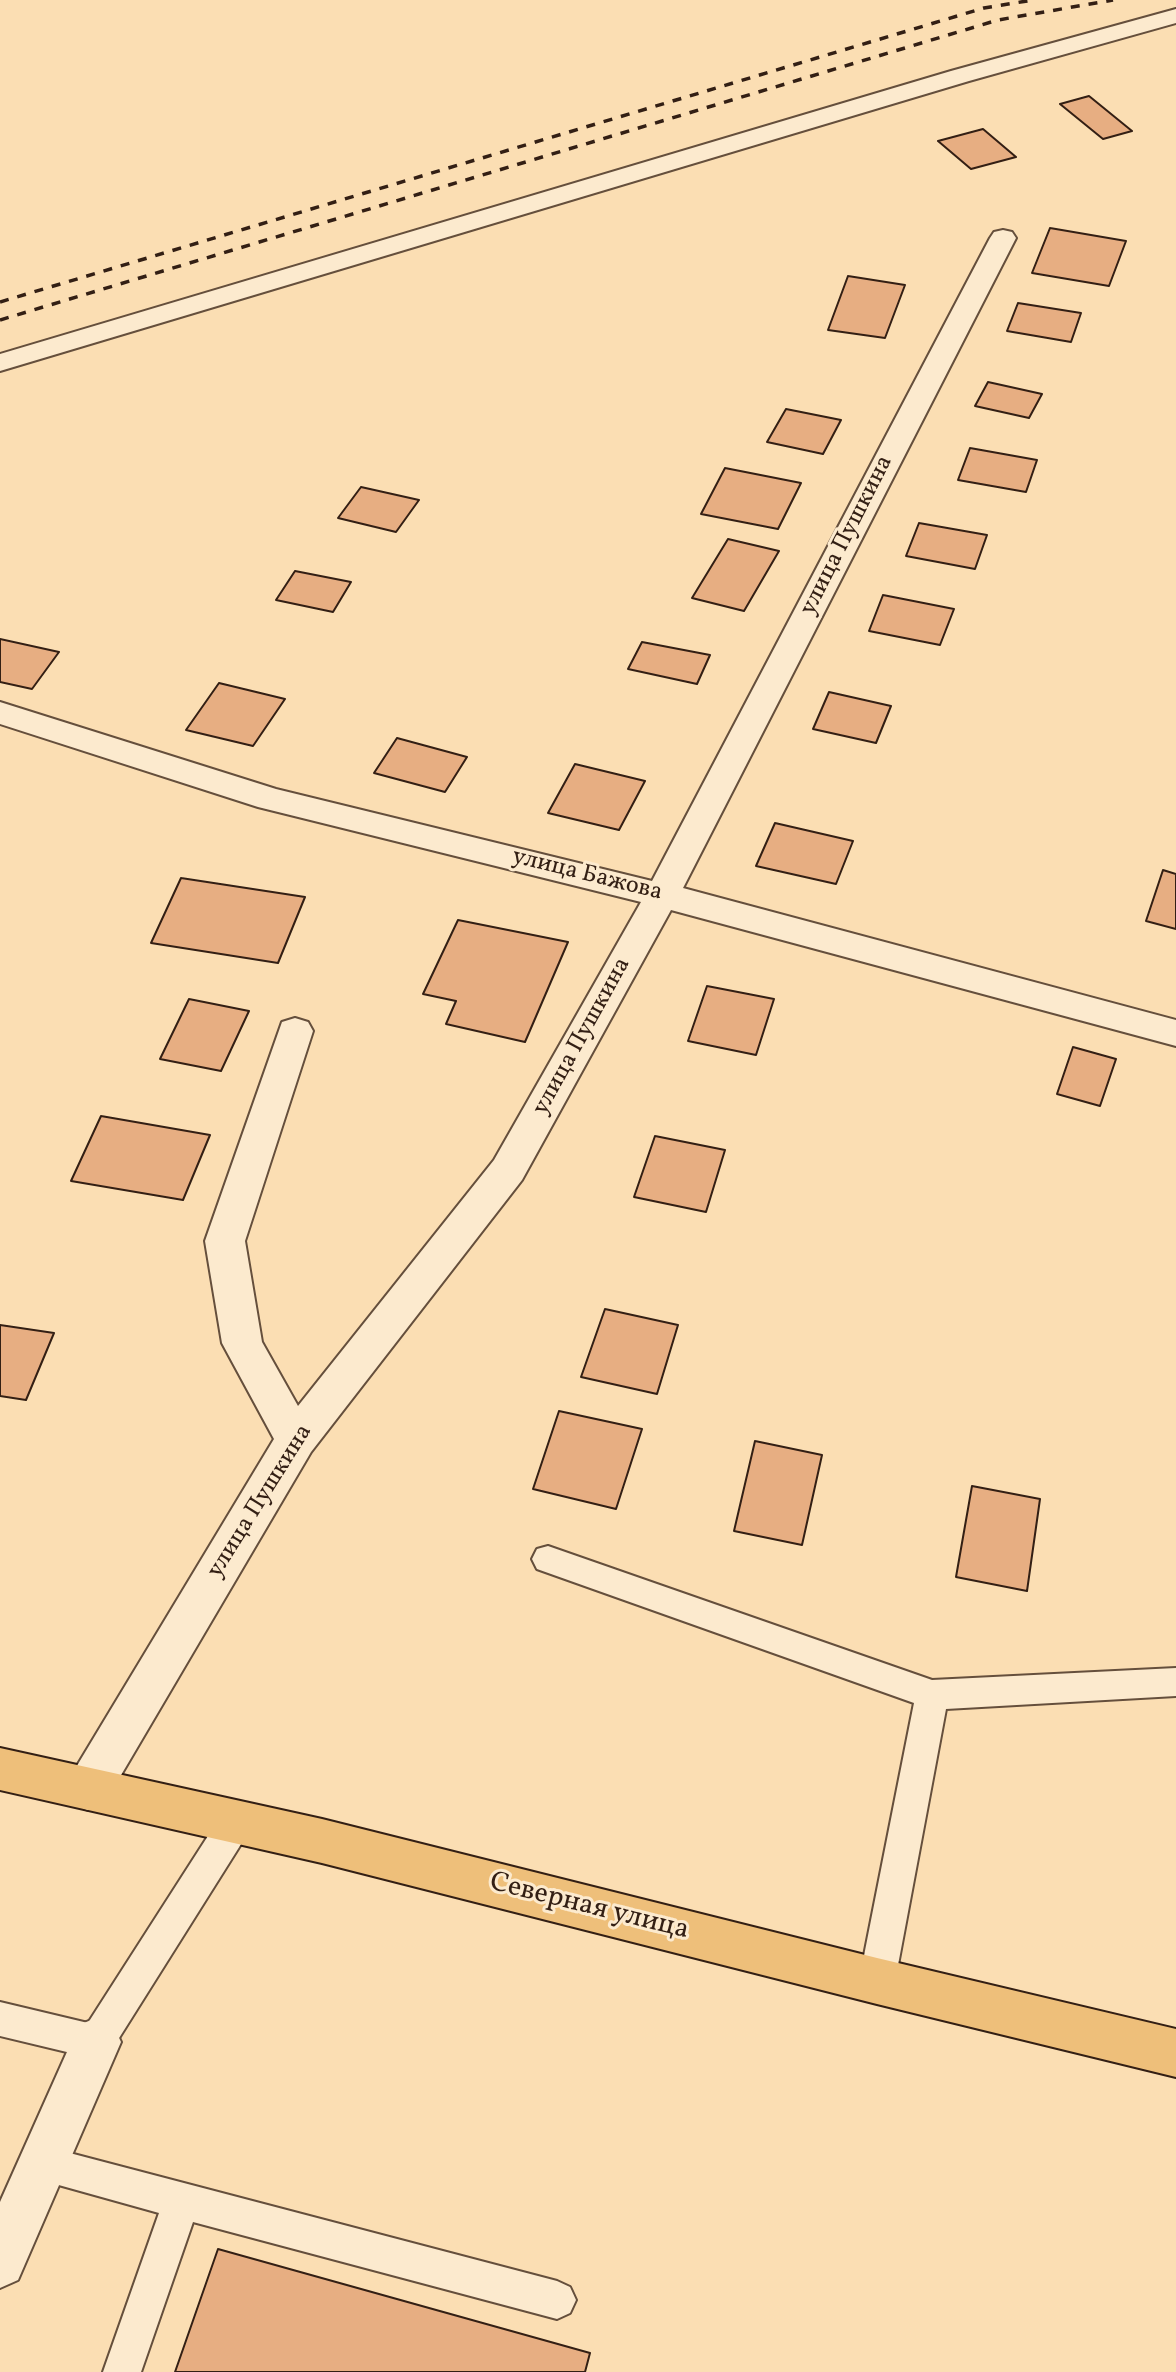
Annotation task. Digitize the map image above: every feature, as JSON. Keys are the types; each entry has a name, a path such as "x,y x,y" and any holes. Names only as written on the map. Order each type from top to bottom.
{"main road":[{"name":"Северная улица","path":"0,1769 322,1840 877,1981 1176,2053"}],"street":[{"path":"0,363 960,76 1176,16"},
{"name":"улица Пушкина","path":"88,1789 296,1440 508,1170 663,895 1003,238"},
{"name":"улица Бажова","path":"0,713 270,799 663,895 1176,1033"},
{"path":"295,1031 225,1241 242,1343 296,1440"},
{"path":"0,2262 96,2042"}],"lane":[{"path":"548,1559 932,1695 1176,1682"},
{"path":"877,1981 932,1695"},
{"path":"0,2018 96,2042 236,1822"},
{"path":"43,2164 558,2300"},
{"path":"122,2372 182,2201"}],"building":[{"path":"1089,96 1132,131 1103,139 1060,104"},
{"path":"983,129 1016,157 971,169 938,141"},
{"path":"1050,228 1126,241 1109,286 1032,273"},
{"path":"848,276 905,285 885,338 828,330"},
{"path":"1018,303 1081,313 1071,342 1007,331"},
{"path":"988,382 1042,394 1029,418 975,406"},
{"path":"786,409 841,420 823,454 767,442"},
{"path":"970,448 1037,460 1026,492 958,480"},
{"path":"725,468 801,483 778,529 701,514"},
{"path":"361,487 419,500 396,532 338,518"},
{"path":"919,523 987,535 975,569 906,556"},
{"path":"728,539 779,551 744,611 692,598"},
{"path":"295,571 351,582 333,612 276,600"},
{"path":"883,595 954,609 940,645 869,631"},
{"path":"0,639 59,652 32,689 0,682"},
{"path":"642,642 710,655 697,684 628,669"},
{"path":"219,683 285,699 253,746 186,730"},
{"path":"829,692 891,706 876,743 813,729"},
{"path":"397,738 467,757 445,792 374,773"},
{"path":"575,764 645,781 619,830 548,813"},
{"path":"775,823 853,841 836,884 756,866"},
{"path":"1163,870 1176,874 1176,929 1146,921"},
{"path":"181,878 305,897 278,963 151,943"},
{"path":"458,920 568,942 525,1042 446,1024 456,1001 423,994"},
{"path":"707,986 774,999 756,1055 688,1041"},
{"path":"189,999 249,1011 221,1071 160,1059"},
{"path":"1073,1047 1116,1059 1100,1106 1057,1094"},
{"path":"101,1116 210,1135 183,1200 71,1181"},
{"path":"655,1136 725,1150 706,1212 634,1197"},
{"path":"605,1309 678,1325 657,1394 581,1377"},
{"path":"0,1325 54,1333 26,1400 0,1396"},
{"path":"559,1411 642,1429 616,1509 533,1489"},
{"path":"755,1441 822,1455 802,1545 734,1531"},
{"path":"972,1486 1040,1499 1027,1591 956,1577"},
{"path":"218,2249 590,2353 585,2372 175,2372"}],"railway":[{"path":"0,302 984,8 1033,0"},
{"path":"0,320 998,20 1113,0"}]}
